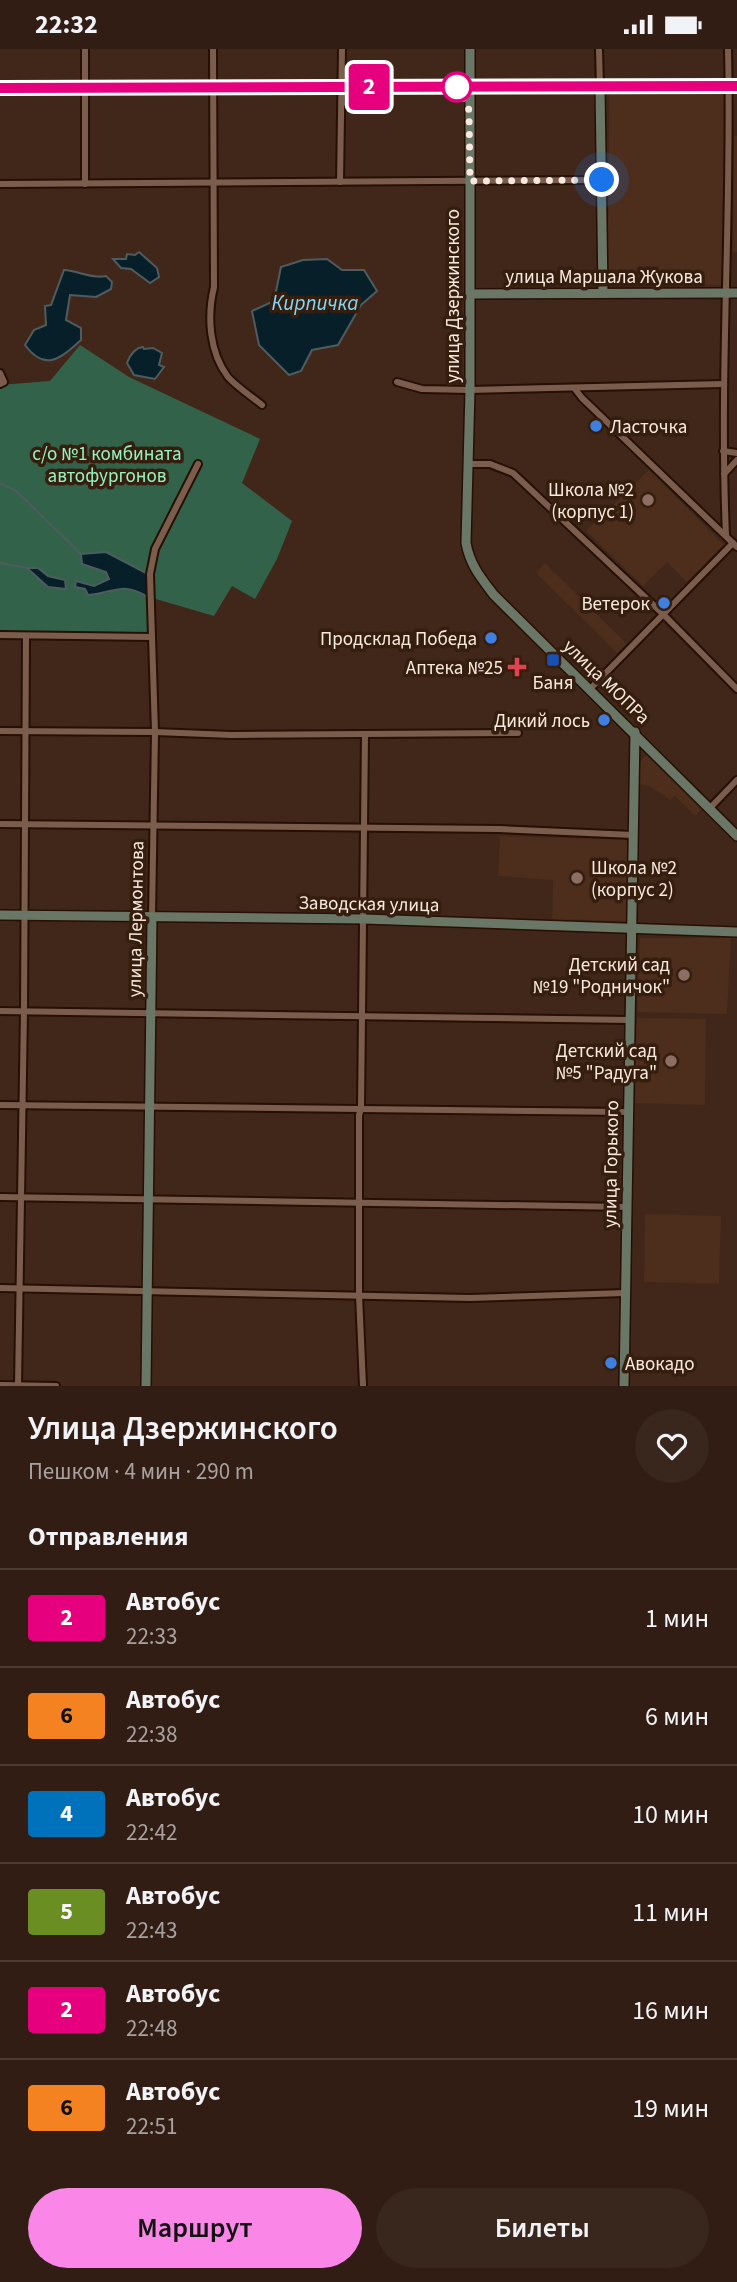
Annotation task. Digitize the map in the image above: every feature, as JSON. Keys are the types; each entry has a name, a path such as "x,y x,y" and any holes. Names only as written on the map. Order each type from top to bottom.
{"street":[{"path":"85,49 85,184"},
{"path":"213,49 214,288 209,306 213,349 228,377 262,405"},
{"path":"340,182 342,49"},
{"name":"улица Дзержинского","path":"466,543 470,390 470,49"},
{"path":"600,49 603,293"},
{"path":"726,535 723,384 732,293 733,86 727,49"},
{"path":"0,88 733,86"},
{"path":"0,184 602,180"},
{"name":"улица Маршала Жукова","path":"470,295 732,293"},
{"path":"0,373 2,383"},
{"path":"397,382 422,389 470,390 723,384"},
{"path":"575,389 735,545 590,689"},
{"path":"723,451 737,453"},
{"path":"723,475 737,460"},
{"name":"улица Лермонтова","path":"146,1386 155,732 150,574 155,549 198,464"},
{"path":"468,464 490,464 513,473 663,614 737,689"},
{"name":"улица МОПРа","path":"466,543 474,569 494,595 737,836"},
{"path":"0,635 152,637"},
{"path":"18,1385 26,635"},
{"path":"0,731 232,735 518,733"},
{"name":"улица Горького","path":"624,1386 635,732"},
{"path":"363,1386 359,1295 359,1115 365,734"},
{"path":"709,809 737,781"},
{"path":"0,824 499,829 633,835"},
{"name":"Заводская улица","path":"0,915 364,919 737,932"},
{"path":"0,1011 630,1020"},
{"path":"0,1105 628,1112"},
{"path":"0,1197 627,1207"},
{"path":"0,1288 470,1298 625,1293"},
{"path":"0,1385 56,1386"}],"shaded area":[{"path":"609,93 725,94 723,285 608,284"},
{"path":"734,136 737,136 737,252 733,252"},
{"name":"Школа №2 (корпус 1)","path":"649,470 724,545 687,582 667,562 643,586 586,531"},
{"path":"545,563 627,644 617,653 536,573"},
{"path":"649,752 703,807 695,816 675,796 670,800 650,786 636,784 637,766"},
{"name":"Школа №2 (корпус 2)","path":"500,836 629,840 626,921 552,919 553,880 498,876"},
{"name":"Детский сад №19 \"Родничок\"","path":"640,938 731,938 727,1014 637,1012"},
{"name":"Детский сад №5 \"Радуга\"","path":"637,1018 706,1019 705,1105 635,1103"},
{"path":"645,1214 721,1216 719,1284 644,1282"}],"green space":[{"name":"с/о №1 комбината автофургонов","path":"80,345 129,377 260,439 242,483 292,521 277,559 255,599 232,586 214,616 149,597 147,634 0,633 0,385 50,381","holes":["83,564 148,574 137,590 118,587 107,593 89,595 85,589 109,579 106,572"]}],"water":[{"path":"139,252 157,268 159,277 150,283 131,269 121,268 113,259 126,259 127,254 135,255"},
{"name":"Кирпичка","path":"327,259 342,270 364,270 377,291 361,305 338,345 312,350 301,371 289,375 259,345 252,311 274,301 281,267 303,260"},
{"path":"64,270 106,276 112,282 111,289 96,297 70,295 66,320 81,328 81,340 59,357 46,360 32,353 25,345 34,330 46,325 45,306 51,305"},
{"path":"143,347 162,353 159,365 164,367 155,379 134,375 127,363 133,352"},
{"path":"106,552 148,574 148,597 125,589 88,595 85,589 75,587 76,581 94,586 109,579 106,572 82,564 81,554"},
{"path":"27,568 38,568 48,576 65,580 66,589 48,587"}],"waterway":[{"path":"0,483 16,491 81,554"},
{"path":"0,563 27,568"}],"bus line":[{"name":"2","path":"0,88 737,86"}],"place":[{"name":"Ласточка","path":"596,426"},
{"name":"Школа №2 (корпус 1)","path":"648,500"},
{"name":"Ветерок","path":"664,603"},
{"name":"Продсклад Победа","path":"491,638"},
{"name":"Баня","path":"553,660"},
{"name":"Аптека №25","path":"517,667"},
{"name":"Дикий лось","path":"604,720"},
{"name":"Школа №2 (корпус 2)","path":"577,878"},
{"name":"Детский сад №19 \"Родничок\"","path":"684,975"},
{"name":"Детский сад №5 \"Радуга\"","path":"671,1061"},
{"name":"Авокадо","path":"611,1363"}],"route":[{"path":"457,87 469,110 470,181 602,180"}]}
